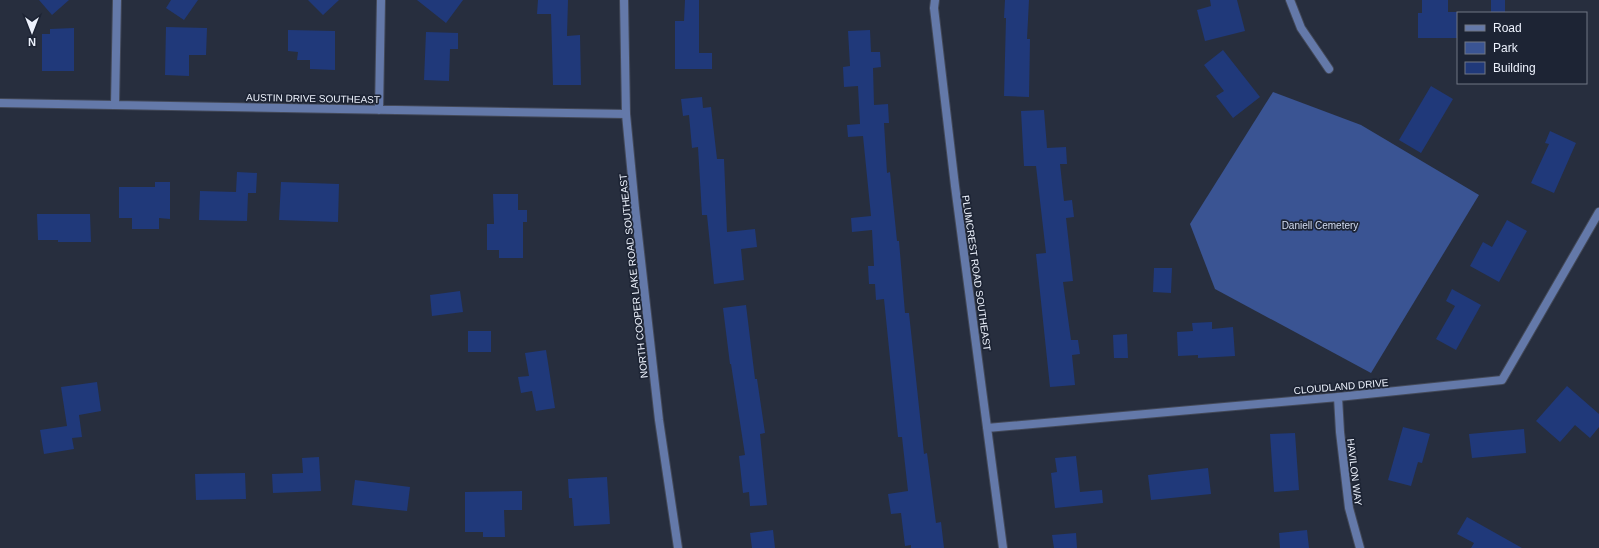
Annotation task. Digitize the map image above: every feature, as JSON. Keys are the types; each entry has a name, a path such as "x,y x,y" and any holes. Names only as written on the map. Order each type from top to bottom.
{"street":[{"path":"115,105 117,0"},
{"path":"379,110 381,0"},
{"name":"NORTH COOPER LAKE ROAD SOUTHEAST","path":"624,0 626,114 659,420 678,548"},
{"name":"PLUMCREST ROAD SOUTHEAST","path":"935,0 934,8 955,186 1003,548"},
{"path":"1290,0 1301,28 1329,69"},
{"name":"AUSTIN DRIVE SOUTHEAST","path":"0,103 626,114"},
{"name":"CLOUDLAND DRIVE","path":"988,428 1338,397 1502,380 1599,212"},
{"name":"HAVILON WAY","path":"1338,397 1340,432 1349,508 1360,548"}],"green space":[{"name":"Daniell Cemetery","path":"1273,92 1361,125 1479,195 1371,373 1215,289 1190,224"}],"building":[{"path":"39,0 69,0 52,15"},
{"path":"171,0 198,0 184,20 166,8"},
{"path":"308,0 339,0 323,15"},
{"path":"417,0 463,0 446,23"},
{"path":"538,0 568,0 567,36 580,35 581,85 553,85 551,14 537,14"},
{"path":"685,0 699,0 699,53 712,53 712,69 675,69 675,21 684,21"},
{"path":"1005,0 1029,0 1027,39 1030,39 1029,97 1004,96"},
{"path":"1210,0 1237,0 1245,31 1205,41 1197,10 1211,6"},
{"path":"1422,0 1448,0 1448,12 1457,12 1457,38 1418,38 1418,13 1422,13"},
{"path":"1491,0 1505,0 1505,12 1491,12"},
{"path":"166,27 207,28 206,55 189,55 189,76 165,75"},
{"path":"74,28 74,71 42,71 42,34 50,34 50,29"},
{"path":"288,30 335,31 335,70 310,69 310,60 297,60 298,52 288,51"},
{"path":"870,30 871,52 880,52 881,67 873,68 874,105 888,104 889,123 884,123 887,173 890,172 897,241 899,241 905,313 909,313 924,454 927,453 936,523 941,522 944,548 911,548 911,545 905,546 901,513 891,514 888,494 908,491 902,437 898,437 884,299 876,300 875,284 869,284 868,266 874,266 872,230 852,232 851,218 871,216 863,136 848,137 847,125 860,124 858,86 844,87 843,67 850,66 848,31"},
{"path":"426,32 458,33 458,49 450,49 449,81 424,80"},
{"path":"1223,50 1260,97 1233,118 1216,96 1224,91 1204,65"},
{"path":"1431,86 1453,99 1421,153 1399,140"},
{"path":"702,97 703,108 711,107 717,159 724,159 727,232 755,229 757,247 741,249 744,280 714,284 707,215 702,215 698,147 692,148 689,115 683,116 681,99"},
{"path":"1044,110 1047,148 1066,147 1067,164 1060,164 1064,201 1072,200 1074,217 1066,218 1073,281 1063,282 1071,340 1078,340 1080,354 1072,355 1075,385 1050,387 1036,254 1046,253 1036,166 1024,166 1021,111"},
{"path":"1550,131 1576,143 1554,193 1531,183 1549,144 1545,143"},
{"path":"237,172 257,173 256,193 248,193 247,221 199,220 200,191 236,192"},
{"path":"155,182 170,182 170,219 159,218 159,229 132,229 132,218 119,218 119,187 155,187"},
{"path":"281,182 339,184 338,222 279,220"},
{"path":"493,194 518,194 518,210 527,210 527,222 523,222 523,258 499,258 499,250 487,250 487,224 494,224"},
{"path":"37,214 90,214 91,242 58,242 58,240 38,240"},
{"path":"1507,220 1527,231 1499,282 1470,266 1483,242 1492,247"},
{"path":"1154,268 1172,268 1171,293 1153,292"},
{"path":"1452,289 1481,305 1456,350 1436,339 1455,306 1446,301"},
{"path":"460,291 463,312 432,316 430,295"},
{"path":"746,305 755,379 757,379 765,433 760,434 767,505 750,506 749,492 743,493 739,456 745,455 730,364 723,308"},
{"path":"1212,322 1212,329 1233,327 1235,356 1198,358 1198,355 1178,356 1177,332 1193,331 1192,323"},
{"path":"468,331 491,331 491,352 468,352"},
{"path":"1127,334 1128,358 1114,358 1113,335"},
{"path":"546,350 555,408 536,411 532,391 521,393 518,377 529,376 525,353"},
{"path":"97,382 101,411 79,415 82,437 72,438 74,449 44,454 40,430 67,426 61,387"},
{"path":"1567,386 1599,414 1599,427 1590,438 1575,425 1560,442 1536,421"},
{"path":"1403,427 1430,434 1422,463 1418,462 1411,486 1388,480"},
{"path":"1524,429 1526,453 1472,458 1469,434"},
{"path":"1295,433 1299,490 1274,492 1270,434"},
{"path":"1076,456 1080,492 1102,490 1103,503 1055,508 1051,473 1057,472 1055,458"},
{"path":"319,457 321,491 273,493 272,474 303,473 302,458"},
{"path":"1208,468 1211,494 1151,500 1148,475"},
{"path":"245,473 246,499 196,500 195,474"},
{"path":"607,477 610,524 574,526 572,498 569,498 568,479"},
{"path":"355,480 410,487 407,511 352,505"},
{"path":"522,491 522,510 504,510 505,537 483,537 483,532 465,532 465,492"},
{"path":"1467,517 1522,548 1471,548 1474,543 1457,534"},
{"path":"773,530 775,548 752,548 750,533"},
{"path":"1307,530 1309,548 1280,548 1279,533"},
{"path":"1076,533 1077,548 1054,548 1052,535"}]}
